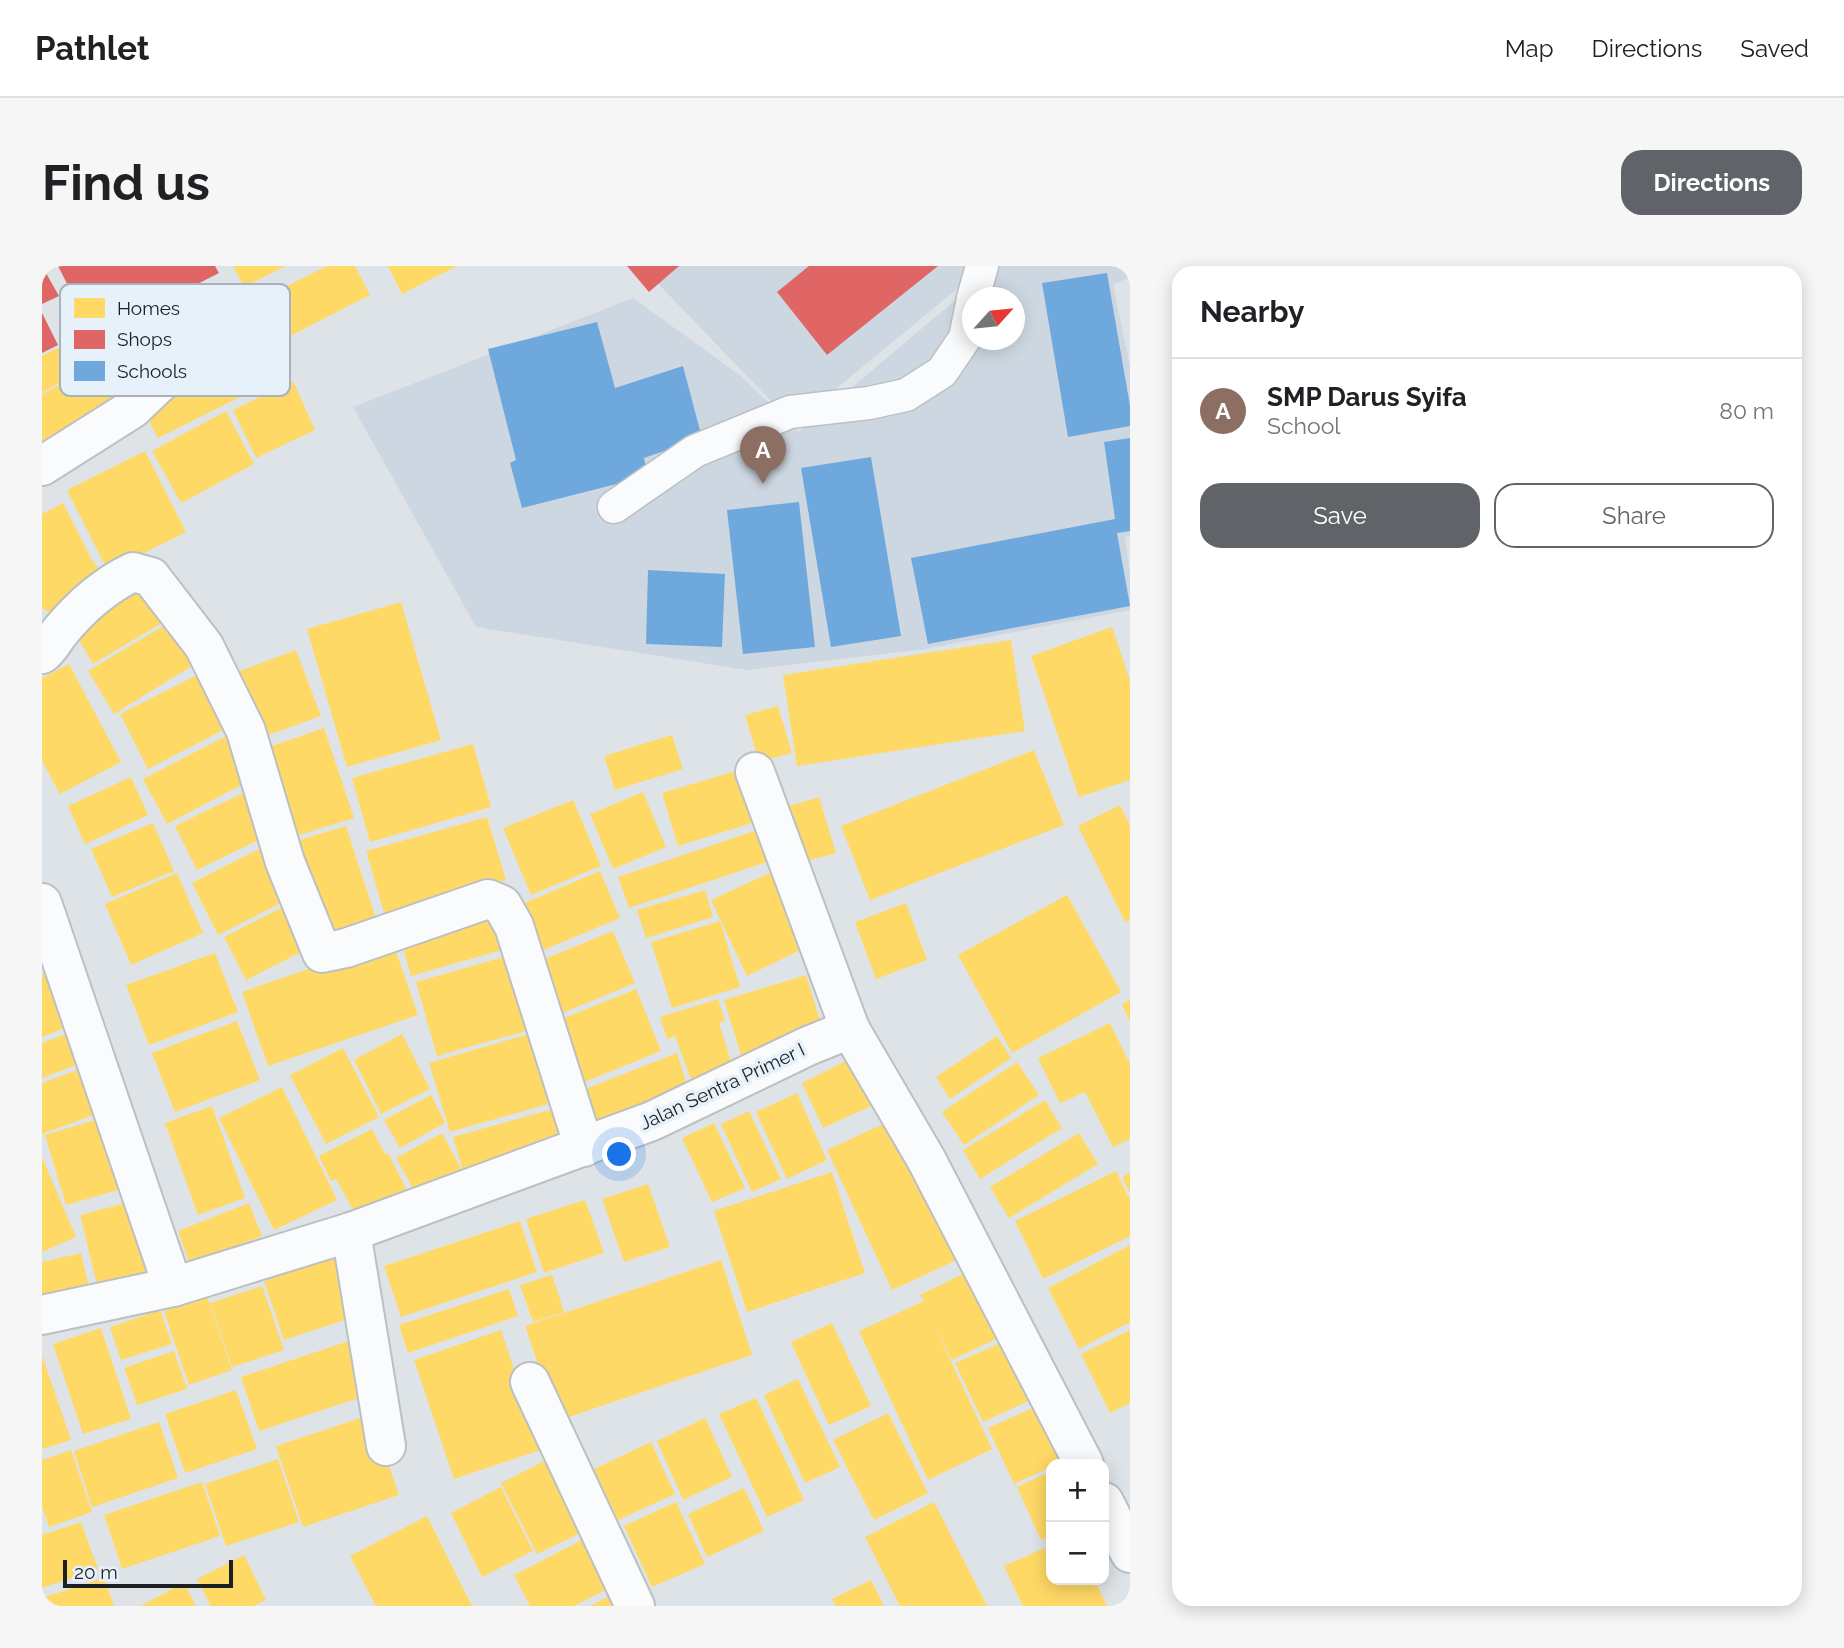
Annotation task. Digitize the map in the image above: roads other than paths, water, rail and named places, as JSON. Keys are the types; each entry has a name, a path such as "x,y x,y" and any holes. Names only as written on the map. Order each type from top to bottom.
{"street":[{"path":"42,466 132,409 146,396"},
{"path":"42,654 50,649 59,634 101,590 133,572 151,577 204,646 246,731 285,862 322,953 346,948 488,899 502,905 514,926 584,1147"},
{"path":"755,772 850,1029 926,1159 1081,1459"},
{"path":"42,903 173,1287"},
{"name":"Jalan Sentra Primer I","path":"42,1315 173,1287 351,1231 652,1121 808,1046 850,1029"},
{"path":"351,1231 386,1447"},
{"path":"530,1382 635,1606"},
{"path":"1109,1512 1130,1553"}],"lane":[{"path":"976,287 982,266"},
{"path":"614,507 695,451 790,412 869,403 906,395 942,372 962,342"}],"place":[{"name":"SMP Darus Syifa","path":"763,484"}]}
